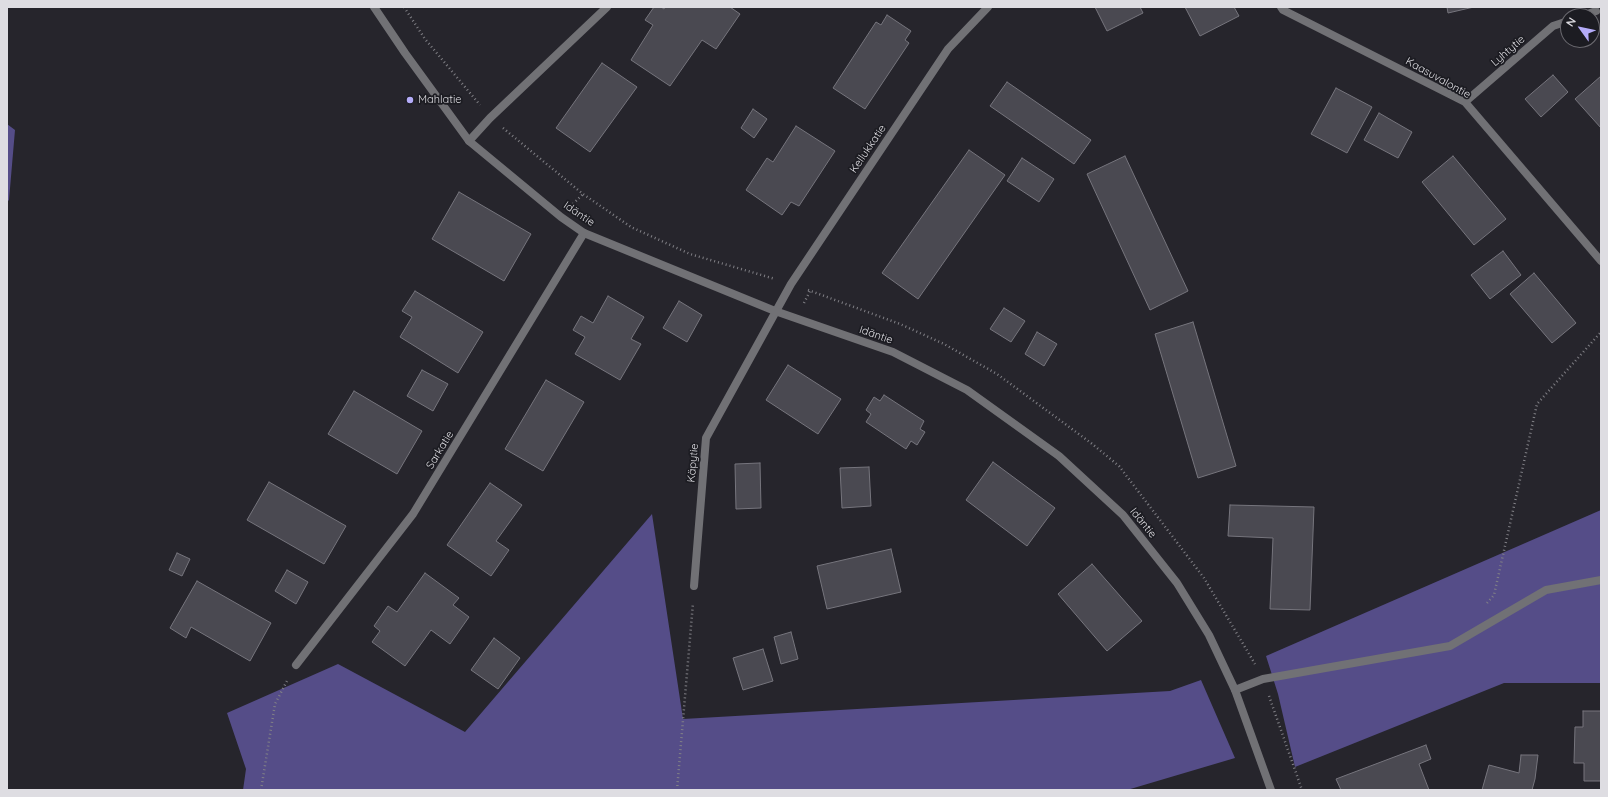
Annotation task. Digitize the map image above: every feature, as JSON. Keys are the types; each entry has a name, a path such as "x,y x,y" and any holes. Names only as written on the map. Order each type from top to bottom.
{"street":[{"name":"Idäntie","path":"374,7 405,53 469,141 561,217 584,233 775,310 893,352 967,390 1058,456 1123,515 1177,583 1209,636 1236,690 1271,790"},
{"path":"469,141 490,118 608,7"},
{"name":"Kellukkatie","path":"775,310 948,49 988,7"},
{"name":"Kaasuvalontie","path":"1281,7 1283,10 1465,102 1601,261"},
{"name":"Lyhtytie","path":"1465,102 1553,26 1560,24"},
{"name":"Sarkatie","path":"296,665 413,514 584,233"},
{"name":"Käpytie","path":"694,586 706,438 775,310"},
{"path":"1236,690 1263,679 1450,646 1546,590 1601,580"}],"path":[{"path":"1484,606 1494,595 1537,404 1601,332"},
{"path":"677,790 694,586"},
{"path":"261,790 275,704 296,665"}],"shaded area":[{"path":"7,124 15,130 9,200 7,202"},
{"path":"1601,510 1601,683 1504,683 1295,767 1278,694 1266,656"},
{"path":"652,514 683,719 1170,691 1201,680 1235,758 1127,790 243,790 246,769 227,713 338,664 465,732"}],"building":[{"path":"654,7 661,7 664,9 665,7 730,7 740,14 716,49 702,40 670,86 631,60 653,25 645,20"},
{"path":"1095,7 1140,7 1143,13 1107,31"},
{"path":"1185,7 1234,7 1239,16 1200,36"},
{"path":"1447,7 1474,7 1448,13"},
{"path":"887,15 911,31 905,40 909,43 865,109 833,88 876,22 881,25"},
{"path":"602,63 637,87 590,152 556,128"},
{"path":"1553,75 1568,92 1541,117 1525,99"},
{"path":"1601,76 1601,128 1575,99"},
{"path":"1007,82 1091,140 1074,164 990,106"},
{"path":"1336,88 1372,107 1347,153 1311,134"},
{"path":"753,109 767,119 754,138 741,128"},
{"path":"1379,113 1412,132 1398,158 1364,140"},
{"path":"796,126 835,151 799,206 791,202 782,215 746,190 767,158 773,162"},
{"path":"969,150 1005,175 918,299 882,273"},
{"path":"1125,156 1188,291 1150,310 1087,174"},
{"path":"1453,156 1506,219 1474,245 1422,182"},
{"path":"1022,158 1054,179 1039,202 1007,181"},
{"path":"459,192 531,234 504,281 432,239"},
{"path":"1503,251 1521,275 1490,299 1471,275"},
{"path":"1534,273 1576,323 1552,343 1510,294"},
{"path":"415,291 483,332 458,373 400,337 412,317 402,311"},
{"path":"608,296 644,317 631,339 641,344 620,380 575,354 585,337 573,330 581,316 593,323"},
{"path":"679,301 702,315 687,342 663,328"},
{"path":"1004,308 1025,321 1011,342 990,329"},
{"path":"1193,322 1236,466 1198,478 1155,334"},
{"path":"1037,332 1057,344 1044,366 1025,354"},
{"path":"788,365 841,399 818,434 766,400"},
{"path":"422,370 448,384 433,411 407,396"},
{"path":"546,380 584,402 543,471 505,449"},
{"path":"354,391 422,431 397,474 328,434"},
{"path":"884,395 924,421 920,429 925,432 917,445 911,441 906,449 866,422 871,414 866,410 874,397 880,401"},
{"path":"993,462 1055,508 1027,546 966,500"},
{"path":"760,463 761,508 736,509 735,464"},
{"path":"869,467 871,506 842,508 840,468"},
{"path":"269,482 346,526 324,564 247,520"},
{"path":"490,483 522,505 496,541 509,550 491,576 447,545"},
{"path":"1230,505 1314,507 1310,610 1270,609 1273,538 1228,536"},
{"path":"891,549 901,592 827,609 817,566"},
{"path":"177,553 190,559 182,576 169,570"},
{"path":"1092,564 1142,621 1107,651 1058,594"},
{"path":"287,570 308,582 296,604 275,591"},
{"path":"425,573 459,598 453,605 469,617 450,644 431,630 405,666 372,642 380,631 374,626 388,606 397,612"},
{"path":"197,581 271,623 250,661 191,627 186,638 170,628"},
{"path":"791,632 798,659 781,664 774,637"},
{"path":"494,638 520,658 498,689 471,670"},
{"path":"763,649 773,681 743,690 733,658"},
{"path":"1583,711 1601,711 1601,781 1584,781 1584,763 1574,763 1575,727 1583,727"},
{"path":"1426,745 1431,759 1419,764 1429,790 1341,790 1336,779"},
{"path":"1521,755 1538,755 1532,790 1482,790 1489,765 1519,773"}],"place":[{"name":"Mahlatie","path":"410,100"}]}
